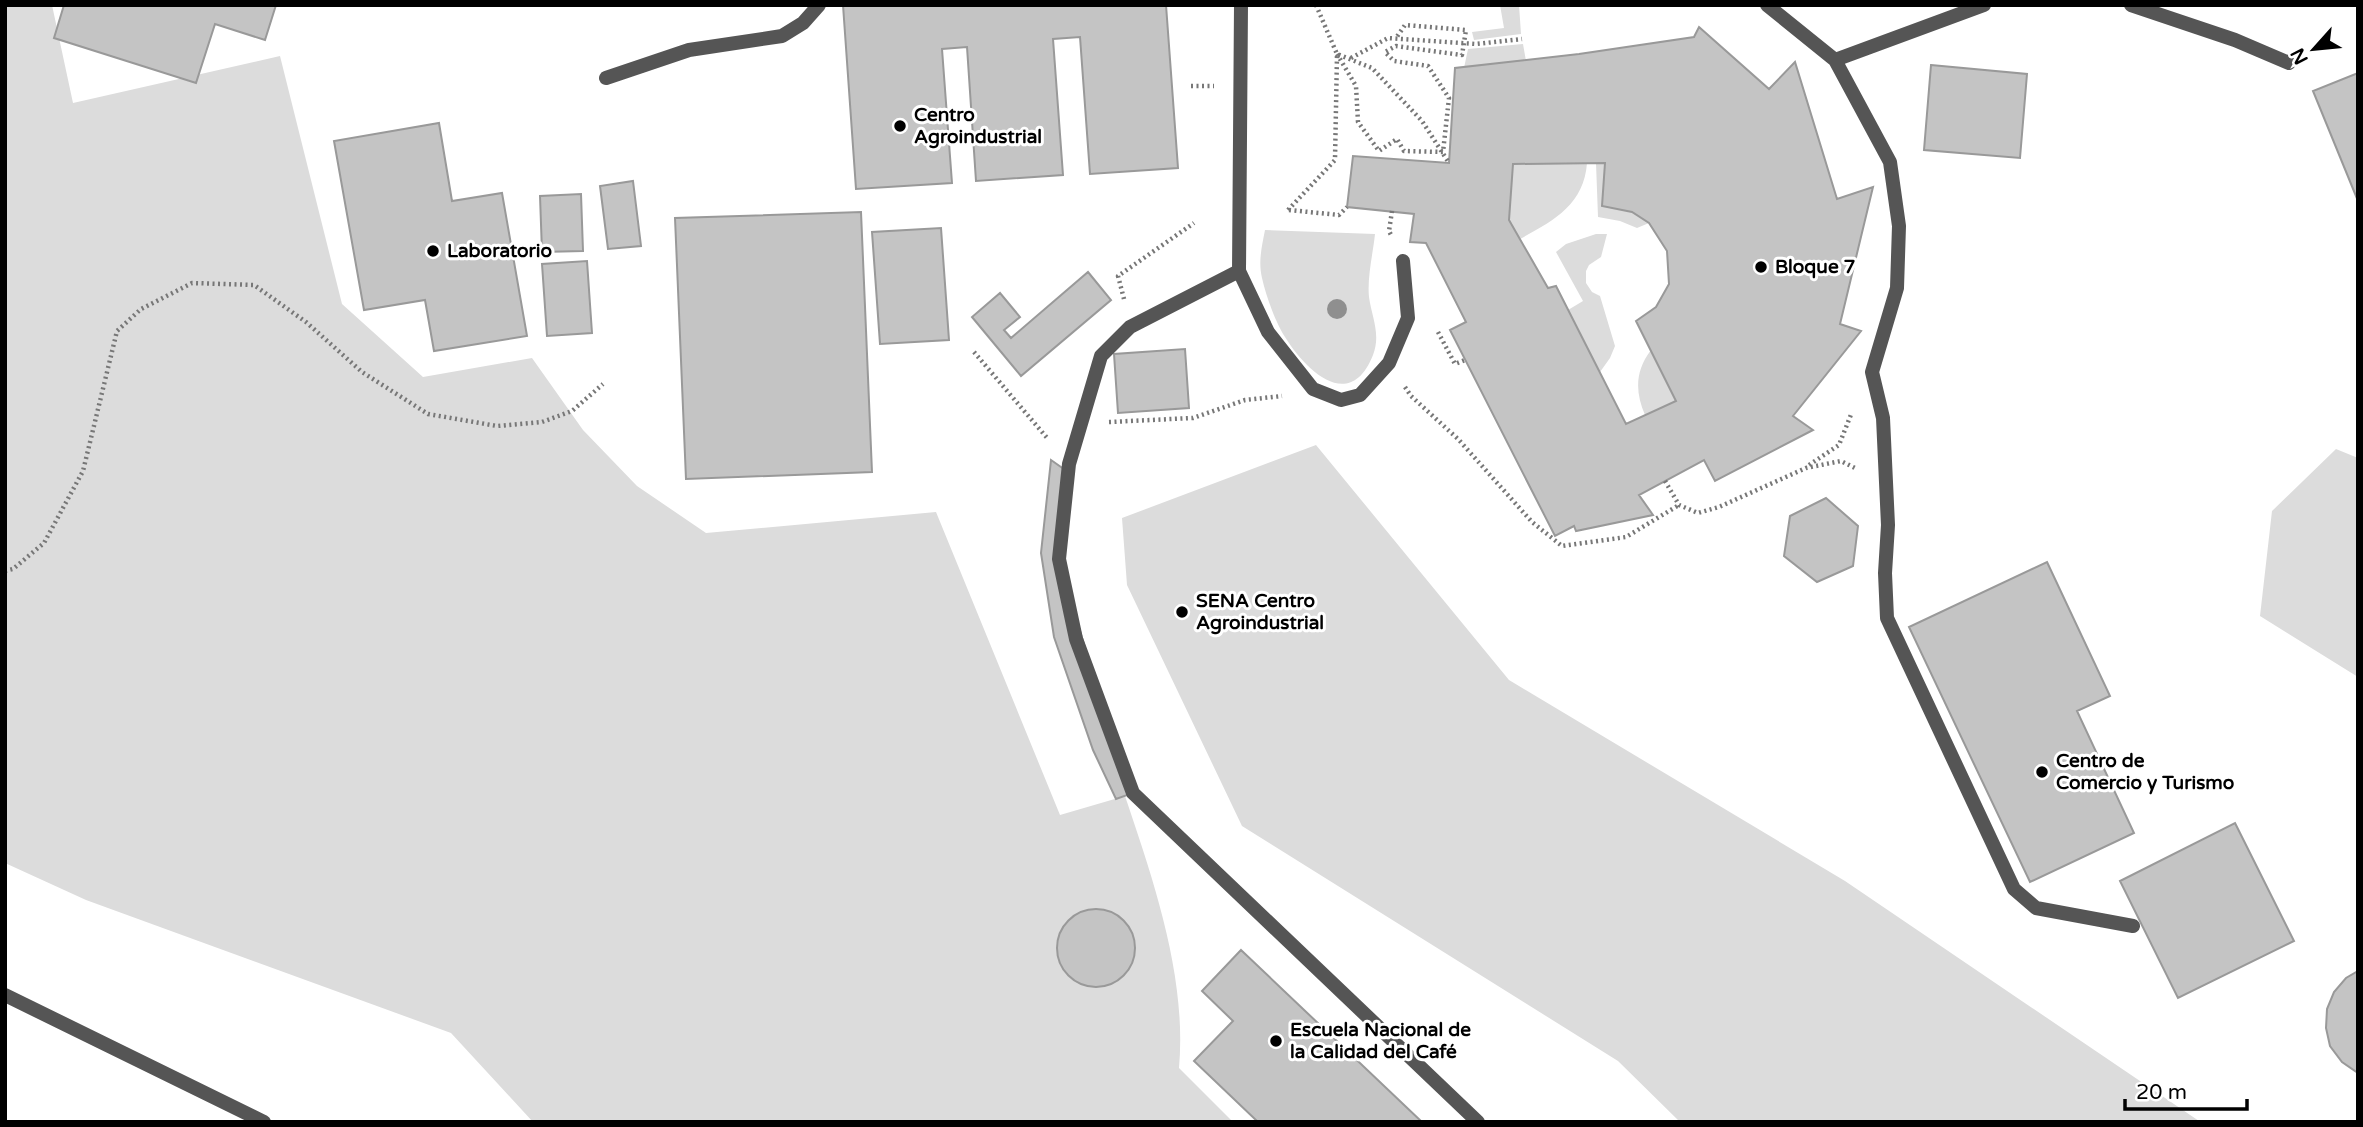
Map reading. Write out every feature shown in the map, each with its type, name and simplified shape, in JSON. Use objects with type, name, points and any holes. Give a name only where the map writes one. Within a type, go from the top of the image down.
[{"type":"street","points":[[606,78],[689,50],[782,36],[803,23],[819,5]]},
{"type":"street","points":[[1241,5],[1239,271],[1268,332],[1313,389],[1341,400],[1360,395],[1389,363],[1408,318],[1403,261]]},
{"type":"street","points":[[1767,5],[1835,60],[1890,162],[1899,226],[1897,288],[1871,372],[1883,418],[1888,525],[1885,573],[1887,618],[2014,889],[2036,908],[2133,926]]},
{"type":"street","points":[[1835,60],[1984,5]]},
{"type":"street","points":[[2131,5],[2235,40],[2289,63]]},
{"type":"street","points":[[1239,271],[1130,327],[1101,356],[1069,464],[1059,559],[1076,639],[1133,793],[1478,1122]]},
{"type":"street","points":[[5,995],[264,1122]]},
{"type":"path","points":[[1316,5],[1337,54],[1356,86],[1358,122],[1379,151],[1397,139],[1404,151],[1443,152]]},
{"type":"path","points":[[1396,38],[1405,25],[1466,30],[1462,55],[1396,46],[1385,52],[1394,61],[1428,66],[1449,98],[1443,152]]},
{"type":"path","points":[[1350,59],[1388,38],[1475,44],[1522,38]]},
{"type":"path","points":[[1337,54],[1372,68],[1422,121],[1449,163]]},
{"type":"path","points":[[1337,54],[1335,160],[1288,210],[1339,215],[1347,207]]},
{"type":"path","points":[[1191,86],[1215,86],[1214,74]]},
{"type":"path","points":[[1118,276],[1194,223]]},
{"type":"path","points":[[5,571],[13,569],[44,543],[83,471],[117,331],[141,309],[192,284],[254,285],[306,322],[362,372],[428,414],[497,426],[542,422],[572,411],[603,384]]},
{"type":"path","points":[[1438,332],[1455,364],[1465,360]]},
{"type":"path","points":[[974,352],[1069,464]]},
{"type":"path","points":[[1389,363],[1411,396],[1458,439],[1532,522],[1562,546],[1626,537],[1679,505]]},
{"type":"path","points":[[1665,481],[1679,505],[1698,513],[1719,507],[1805,468],[1839,445],[1871,372]]},
{"type":"path","points":[[1080,424],[1193,418],[1245,401],[1313,389]]},
{"type":"path","points":[[1805,468],[1841,461],[1858,470]]},
{"type":"shaded area","points":[[5,5],[52,5],[73,103],[280,56],[342,304],[423,377],[532,358],[583,430],[637,486],[706,533],[936,512],[1060,815],[1125,796],[1157,896],[1173,965],[1178,999],[1179,1068],[1233,1122],[533,1122],[451,1033],[86,900],[5,863]]},
{"type":"shaded area","points":[[1500,5],[1519,5],[1521,34],[1474,40],[1472,32],[1504,28]]},
{"type":"shaded area","points":[[1523,44],[1526,61],[1464,68],[1468,49]]},
{"type":"shaded area","points":[[1587,163],[1585,178],[1573,201],[1555,218],[1520,239],[1509,220],[1513,164]]},
{"type":"shaded area","points":[[1596,163],[1605,163],[1602,206],[1632,212],[1649,223],[1637,228],[1620,221],[1598,217]]},
{"type":"shaded area","points":[[1265,230],[1375,234],[1369,274],[1369,297],[1376,333],[1375,347],[1363,372],[1352,381],[1341,384],[1316,373],[1294,350],[1281,331],[1268,300],[1261,272]]},
{"type":"shaded area","points":[[1596,234],[1607,234],[1601,257],[1589,265],[1586,271],[1586,283],[1592,292],[1600,296],[1615,346],[1600,372],[1568,310],[1583,301],[1556,252],[1566,244]]},
{"type":"shaded area","points":[[1651,350],[1676,401],[1645,415],[1639,398],[1638,382],[1642,366]]},
{"type":"shaded area","points":[[1316,445],[1509,680],[1845,881],[2199,1121],[2213,1122],[1680,1122],[1618,1061],[1242,826],[1127,585],[1122,518]]},
{"type":"shaded area","points":[[2336,449],[2358,458],[2358,677],[2260,616],[2272,511]]},
{"type":"building","points":[[64,5],[276,5],[265,40],[215,24],[196,83],[54,38]]},
{"type":"building","name":"Centro Agroindustrial","points":[[843,5],[1166,5],[1178,168],[1090,174],[1080,37],[1053,39],[1063,175],[976,181],[967,47],[942,49],[952,183],[856,189]]},
{"type":"building","name":"Bloque 7","points":[[1699,27],[1769,89],[1795,62],[1837,199],[1873,187],[1840,324],[1861,331],[1793,416],[1813,430],[1715,481],[1704,460],[1639,495],[1653,515],[1576,531],[1574,526],[1555,536],[1450,330],[1466,322],[1426,243],[1410,242],[1414,214],[1347,207],[1353,156],[1449,163],[1455,68],[1694,37]],"holes":[[[1605,163],[1602,206],[1632,212],[1649,223],[1667,251],[1669,284],[1656,307],[1636,321],[1676,401],[1626,424],[1556,286],[1548,288],[1509,220],[1513,164]]]},
{"type":"building","points":[[1931,65],[2027,74],[2020,158],[1924,150]]},
{"type":"building","points":[[2358,73],[2358,201],[2313,91]]},
{"type":"building","name":"Laboratorio","points":[[439,123],[452,201],[502,193],[527,336],[434,351],[425,300],[364,310],[334,141]]},
{"type":"building","points":[[633,181],[641,246],[608,249],[600,186]]},
{"type":"building","points":[[581,194],[583,251],[542,252],[540,196]]},
{"type":"building","points":[[861,212],[872,472],[686,479],[675,218]]},
{"type":"building","points":[[941,228],[949,340],[880,344],[872,232]]},
{"type":"building","points":[[587,261],[592,333],[547,336],[542,264]]},
{"type":"building","points":[[1088,272],[1111,300],[1021,376],[972,317],[1000,293],[1020,317],[1004,330],[1011,338]]},
{"type":"building","points":[[1185,349],[1189,408],[1118,413],[1114,354]]},
{"type":"building","points":[[1051,460],[1068,472],[1059,559],[1114,747],[1133,793],[1116,799],[1093,750],[1054,637],[1041,553]]},
{"type":"building","points":[[1826,498],[1858,526],[1853,566],[1817,582],[1784,556],[1790,516]]},
{"type":"building","name":"Centro de Comercio y Turismo","points":[[2047,562],[2110,696],[2077,711],[2134,833],[2030,882],[1909,627]]},
{"type":"building","points":[[2235,823],[2294,941],[2178,998],[2120,881]]},
{"type":"building","points":[[1088,909],[1104,909],[1118,915],[1129,926],[1135,940],[1135,956],[1129,970],[1118,981],[1104,987],[1088,987],[1074,981],[1063,970],[1057,956],[1057,940],[1063,926],[1074,915]]},
{"type":"building","name":"Escuela Nacional de la Calidad del Café","points":[[1241,950],[1422,1122],[1258,1122],[1194,1061],[1233,1021],[1202,991]]},
{"type":"building","points":[[2358,971],[2358,1073],[2342,1062],[2330,1046],[2326,1028],[2327,1009],[2334,992],[2346,978]]},
{"type":"place","name":"Centro Agroindustrial","points":[[900,126]]},
{"type":"place","name":"Laboratorio","points":[[433,251]]},
{"type":"place","name":"Bloque 7","points":[[1761,267]]},
{"type":"place","name":"SENA Centro Agroindustrial","points":[[1182,612]]},
{"type":"place","name":"Centro de Comercio y Turismo","points":[[2042,772]]},
{"type":"place","name":"Escuela Nacional de la Calidad del Café","points":[[1276,1041]]}]
